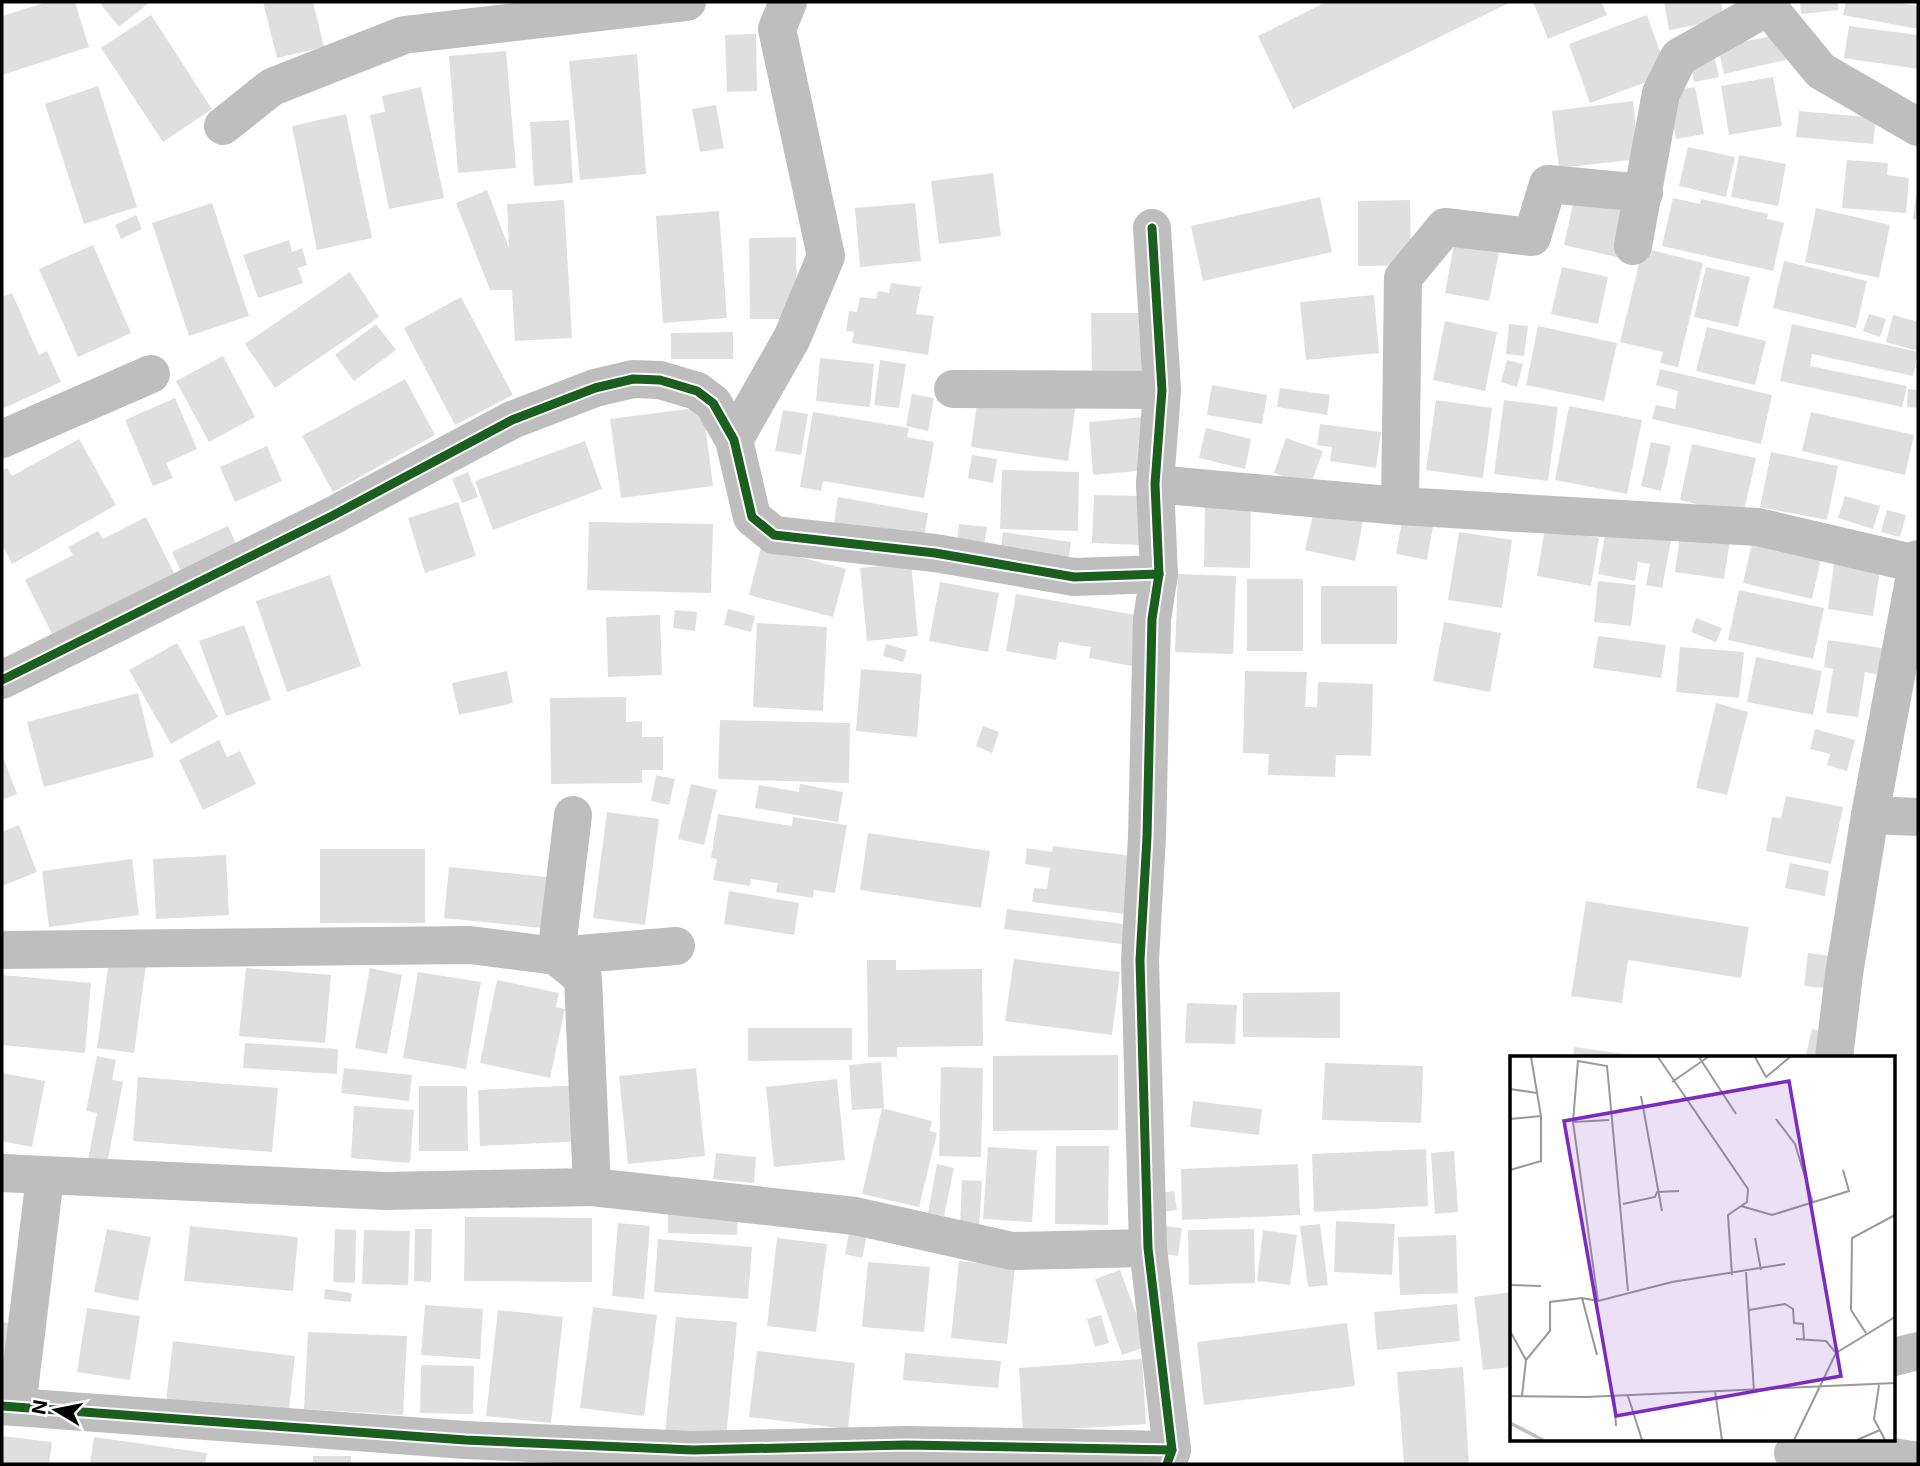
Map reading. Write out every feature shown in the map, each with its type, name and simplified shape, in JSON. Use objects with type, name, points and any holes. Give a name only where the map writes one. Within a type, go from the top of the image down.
[{"type":"street","points":[[223,126],[272,87],[404,35],[687,2]]},
{"type":"street","points":[[734,440],[792,338],[826,256],[777,29],[788,2]]},
{"type":"street","points":[[1633,246],[1661,93],[1679,57],[1765,5],[1821,71],[1918,127]]},
{"type":"street","points":[[1400,506],[1403,278],[1445,227],[1532,237],[1548,184],[1644,193]]},
{"type":"street","points":[[45,1177],[9,1407],[465,1440],[693,1450],[906,1445],[1170,1457],[1148,1248],[1140,960],[1147,837],[1152,619],[1159,574],[1156,484],[1161,390],[1152,228]]},
{"type":"street","points":[[2,439],[151,374]]},
{"type":"street","points":[[2,680],[296,534],[512,420],[595,388],[633,379],[660,380],[697,391],[713,403],[734,440],[752,517],[774,535],[935,553],[1074,577],[1159,574]]},
{"type":"street","points":[[953,389],[1161,390]]},
{"type":"street","points":[[1156,484],[1400,506],[1758,527],[1917,564]]},
{"type":"street","points":[[1834,1056],[1844,974],[1870,815],[1918,559]]},
{"type":"street","points":[[556,956],[573,815]]},
{"type":"street","points":[[1870,815],[1918,817]]},
{"type":"street","points":[[2,950],[470,945],[556,956],[676,946]]},
{"type":"street","points":[[556,956],[583,978],[592,1187]]},
{"type":"street","points":[[2,1173],[385,1191],[592,1187],[855,1216],[1012,1251],[1148,1248]]},
{"type":"street","points":[[1896,1356],[1918,1351]]},
{"type":"street","points":[[1793,1452],[1874,1454],[1918,1461]]},
{"type":"building","points":[[47,2],[75,2],[89,47],[2,75],[2,16]]},
{"type":"building","points":[[99,2],[150,2],[119,27]]},
{"type":"building","points":[[263,2],[313,2],[324,47],[277,58]]},
{"type":"building","points":[[1326,2],[1511,2],[1293,109],[1258,36]]},
{"type":"building","points":[[1533,2],[1601,2],[1607,15],[1548,39]]},
{"type":"building","points":[[1664,2],[1721,2],[1724,20],[1669,30]]},
{"type":"building","points":[[1800,2],[1838,2],[1838,10],[1801,14]]},
{"type":"building","points":[[1846,2],[1894,2],[1918,6],[1918,29],[1843,15]]},
{"type":"building","points":[[151,15],[212,109],[163,142],[101,48]]},
{"type":"building","points":[[1647,15],[1668,74],[1590,103],[1569,44]]},
{"type":"building","points":[[1849,26],[1918,35],[1918,69],[1844,58]]},
{"type":"building","points":[[756,34],[757,91],[727,92],[725,35]]},
{"type":"building","points":[[1781,34],[1786,60],[1724,74],[1718,47]]},
{"type":"building","points":[[506,51],[516,168],[458,173],[449,56]]},
{"type":"building","points":[[637,54],[646,174],[580,180],[569,61]]},
{"type":"building","points":[[1714,54],[1719,77],[1694,82],[1690,59]]},
{"type":"building","points":[[1773,77],[1782,126],[1729,135],[1721,86]]},
{"type":"building","points":[[98,86],[137,207],[84,224],[45,104]]},
{"type":"building","points":[[421,87],[444,198],[389,209],[370,115],[385,112],[382,96]]},
{"type":"building","points":[[1695,87],[1704,134],[1676,139],[1667,92]]},
{"type":"building","points":[[1633,101],[1639,159],[1559,168],[1552,111]]},
{"type":"building","points":[[716,105],[724,148],[700,152],[692,109]]},
{"type":"building","points":[[1799,111],[1876,118],[1873,144],[1796,137]]},
{"type":"building","points":[[346,114],[372,238],[317,250],[292,126]]},
{"type":"building","points":[[569,120],[573,183],[534,186],[530,122]]},
{"type":"building","points":[[1688,147],[1735,157],[1726,197],[1679,186]]},
{"type":"building","points":[[1739,155],[1786,164],[1778,206],[1731,197]]},
{"type":"building","points":[[1847,160],[1888,163],[1887,175],[1909,178],[1906,213],[1842,208]]},
{"type":"building","points":[[993,173],[1001,236],[939,244],[931,181]]},
{"type":"building","points":[[487,190],[509,248],[507,204],[564,200],[572,338],[515,341],[512,290],[490,290],[456,203]]},
{"type":"building","points":[[1576,190],[1633,204],[1621,258],[1564,245]]},
{"type":"building","points":[[1916,195],[1918,196],[1918,220],[1913,219]]},
{"type":"building","points":[[1320,197],[1332,252],[1203,281],[1191,226]]},
{"type":"building","points":[[1673,198],[1700,204],[1701,199],[1768,214],[1767,219],[1784,223],[1773,271],[1662,246]]},
{"type":"building","points":[[1410,200],[1411,265],[1358,266],[1358,201]]},
{"type":"building","points":[[212,203],[249,316],[189,336],[152,223]]},
{"type":"building","points":[[915,203],[921,261],[860,267],[855,208]]},
{"type":"building","points":[[1816,208],[1890,225],[1879,278],[1805,262]]},
{"type":"building","points":[[719,211],[727,318],[663,323],[656,216]]},
{"type":"building","points":[[136,215],[142,229],[121,239],[115,225]]},
{"type":"building","points":[[1456,234],[1501,243],[1489,301],[1445,293]]},
{"type":"building","points":[[796,237],[797,319],[750,319],[749,238]]},
{"type":"building","points":[[289,240],[292,252],[302,248],[307,265],[298,268],[303,283],[258,298],[243,255]]},
{"type":"building","points":[[93,245],[131,333],[78,357],[39,269]]},
{"type":"building","points":[[1643,248],[1703,263],[1678,367],[1660,363],[1663,352],[1620,342]]},
{"type":"building","points":[[1784,261],[1867,281],[1856,328],[1773,308]]},
{"type":"building","points":[[1562,267],[1608,277],[1598,324],[1551,314]]},
{"type":"building","points":[[1706,267],[1750,277],[1738,327],[1694,317]]},
{"type":"building","points":[[350,272],[379,317],[275,388],[245,344]]},
{"type":"building","points":[[891,283],[921,287],[916,314],[934,316],[928,355],[852,343],[854,332],[846,331],[849,311],[857,312],[860,297],[876,299],[878,291],[889,293]]},
{"type":"building","points":[[12,293],[39,355],[47,351],[61,382],[2,409],[2,297]]},
{"type":"building","points":[[1374,295],[1379,353],[1306,360],[1300,302]]},
{"type":"building","points":[[461,297],[513,395],[455,425],[404,328]]},
{"type":"building","points":[[1091,313],[1145,313],[1145,377],[1092,377]]},
{"type":"building","points":[[1869,314],[1886,319],[1880,337],[1863,331]]},
{"type":"building","points":[[1893,315],[1918,322],[1918,351],[1886,342]]},
{"type":"building","points":[[1445,321],[1497,332],[1485,391],[1433,380]]},
{"type":"building","points":[[376,324],[396,350],[354,381],[335,355]]},
{"type":"building","points":[[1509,324],[1528,326],[1524,356],[1506,354]]},
{"type":"building","points":[[1792,324],[1918,352],[1913,376],[1812,354],[1810,366],[1907,386],[1902,407],[1780,381]]},
{"type":"building","points":[[1538,326],[1617,343],[1604,401],[1526,385]]},
{"type":"building","points":[[1707,327],[1766,341],[1755,385],[1696,371]]},
{"type":"building","points":[[733,332],[733,359],[671,359],[671,333]]},
{"type":"building","points":[[223,356],[255,417],[209,442],[176,381]]},
{"type":"building","points":[[820,358],[874,364],[870,407],[816,401]]},
{"type":"building","points":[[880,360],[906,364],[899,408],[874,405]]},
{"type":"building","points":[[1507,360],[1523,364],[1517,387],[1501,382]]},
{"type":"building","points":[[1660,369],[1772,395],[1761,444],[1652,419],[1656,405],[1675,409],[1678,391],[1656,385]]},
{"type":"building","points":[[405,379],[435,435],[333,492],[302,436]]},
{"type":"building","points":[[1212,385],[1267,395],[1262,424],[1207,415]]},
{"type":"building","points":[[1280,388],[1330,395],[1327,415],[1277,407]]},
{"type":"building","points":[[979,389],[1076,403],[1068,461],[971,447]]},
{"type":"building","points":[[1908,389],[1918,390],[1918,408],[1907,407]]},
{"type":"building","points":[[912,394],[934,398],[928,431],[906,426]]},
{"type":"building","points":[[175,398],[197,449],[166,463],[173,478],[153,486],[125,420]]},
{"type":"building","points":[[1436,400],[1492,408],[1483,478],[1426,470]]},
{"type":"building","points":[[1504,400],[1558,407],[1548,481],[1494,474]]},
{"type":"building","points":[[1569,406],[1642,420],[1627,494],[1555,480]]},
{"type":"building","points":[[703,407],[713,486],[621,498],[610,419]]},
{"type":"building","points":[[783,410],[808,414],[801,455],[775,451]]},
{"type":"building","points":[[813,412],[909,428],[907,437],[934,442],[924,498],[823,481],[821,491],[800,487]]},
{"type":"building","points":[[1811,412],[1914,435],[1905,475],[1802,451]]},
{"type":"building","points":[[1144,417],[1149,470],[1093,475],[1089,422]]},
{"type":"building","points":[[1320,424],[1381,432],[1376,468],[1330,461],[1332,447],[1317,445]]},
{"type":"building","points":[[1206,428],[1251,439],[1245,469],[1199,458]]},
{"type":"building","points":[[1286,438],[1323,451],[1310,486],[1274,473]]},
{"type":"building","points":[[79,439],[116,505],[12,564],[2,544],[2,471],[7,468],[12,476]]},
{"type":"building","points":[[585,441],[602,489],[493,530],[475,481]]},
{"type":"building","points":[[1651,442],[1671,446],[1661,491],[1641,486]]},
{"type":"building","points":[[1692,444],[1756,458],[1743,515],[1680,500]]},
{"type":"building","points":[[267,446],[282,481],[235,502],[220,467]]},
{"type":"building","points":[[1771,452],[1838,466],[1827,520],[1760,507]]},
{"type":"building","points":[[972,455],[997,459],[993,483],[968,478]]},
{"type":"building","points":[[1002,470],[1079,472],[1078,531],[1000,529]]},
{"type":"building","points":[[468,472],[478,497],[462,503],[452,479]]},
{"type":"building","points":[[1094,495],[1142,496],[1141,545],[1092,543]]},
{"type":"building","points":[[1845,496],[1880,506],[1873,529],[1838,518]]},
{"type":"building","points":[[838,497],[928,513],[924,539],[834,523]]},
{"type":"building","points":[[1316,501],[1365,511],[1355,561],[1305,550]]},
{"type":"building","points":[[458,502],[476,556],[425,573],[408,518]]},
{"type":"building","points":[[1205,502],[1251,503],[1250,568],[1204,567]]},
{"type":"building","points":[[1887,510],[1906,515],[1900,537],[1881,532]]},
{"type":"building","points":[[146,517],[175,575],[54,638],[25,580],[73,555],[68,547],[98,531],[103,539]]},
{"type":"building","points":[[1402,521],[1433,527],[1427,560],[1396,554]]},
{"type":"building","points":[[589,522],[713,524],[711,593],[587,590]]},
{"type":"building","points":[[959,524],[987,527],[984,547],[957,544]]},
{"type":"building","points":[[1607,524],[1672,536],[1662,588],[1646,585],[1650,564],[1638,562],[1635,581],[1598,574]]},
{"type":"building","points":[[228,526],[239,550],[183,576],[172,552]]},
{"type":"building","points":[[1545,528],[1599,538],[1591,586],[1537,576]]},
{"type":"building","points":[[1681,528],[1731,534],[1724,579],[1675,572]]},
{"type":"building","points":[[1003,532],[1071,542],[1068,563],[1000,554]]},
{"type":"building","points":[[1459,532],[1512,540],[1502,608],[1448,600]]},
{"type":"building","points":[[1754,535],[1823,550],[1812,599],[1743,583]]},
{"type":"building","points":[[761,547],[846,569],[833,617],[749,595]]},
{"type":"building","points":[[1835,556],[1881,563],[1873,616],[1828,609]]},
{"type":"building","points":[[911,563],[918,636],[867,641],[860,568]]},
{"type":"building","points":[[1178,574],[1236,576],[1233,654],[1175,652]]},
{"type":"building","points":[[330,575],[361,666],[287,692],[256,601]]},
{"type":"building","points":[[1247,579],[1303,579],[1303,651],[1247,651]]},
{"type":"building","points":[[1598,581],[1636,585],[1631,626],[1594,622]]},
{"type":"building","points":[[940,582],[999,593],[988,652],[929,641]]},
{"type":"building","points":[[1321,586],[1397,586],[1397,644],[1321,644]]},
{"type":"building","points":[[1739,590],[1824,608],[1813,659],[1728,640]]},
{"type":"building","points":[[1016,594],[1141,616],[1132,666],[1089,658],[1091,647],[1059,642],[1056,660],[1006,651]]},
{"type":"building","points":[[728,609],[755,616],[751,632],[724,625]]},
{"type":"building","points":[[675,610],[697,612],[695,631],[673,628]]},
{"type":"building","points":[[660,615],[662,675],[608,677],[606,617]]},
{"type":"building","points":[[1696,618],[1722,628],[1716,642],[1691,632]]},
{"type":"building","points":[[1444,622],[1501,633],[1490,692],[1433,681]]},
{"type":"building","points":[[757,623],[827,627],[823,711],[753,707]]},
{"type":"building","points":[[244,625],[271,700],[226,716],[199,641]]},
{"type":"building","points":[[1598,636],[1666,645],[1661,678],[1593,668]]},
{"type":"building","points":[[1828,640],[1883,648],[1879,675],[1865,672],[1858,717],[1826,713],[1833,669],[1824,667]]},
{"type":"building","points":[[177,643],[218,717],[171,744],[129,670]]},
{"type":"building","points":[[886,644],[907,650],[903,662],[883,656]]},
{"type":"building","points":[[1680,647],[1744,652],[1739,698],[1676,692]]},
{"type":"building","points":[[1756,657],[1822,671],[1813,715],[1747,702]]},
{"type":"building","points":[[861,669],[922,674],[917,737],[856,731]]},
{"type":"building","points":[[507,671],[513,703],[459,715],[452,683]]},
{"type":"building","points":[[1245,671],[1307,672],[1305,707],[1317,707],[1318,682],[1373,684],[1371,756],[1336,755],[1335,777],[1268,775],[1269,754],[1243,753]]},
{"type":"building","points":[[138,693],[154,757],[44,787],[27,722]]},
{"type":"building","points":[[626,697],[626,722],[642,721],[642,737],[663,737],[663,770],[642,770],[642,783],[551,784],[550,698]]},
{"type":"building","points":[[1716,703],[1748,712],[1727,795],[1696,788]]},
{"type":"building","points":[[720,720],[850,723],[849,783],[718,779]]},
{"type":"building","points":[[983,726],[999,732],[992,753],[976,746]]},
{"type":"building","points":[[1815,729],[1855,740],[1847,771],[1827,765],[1830,754],[1810,749]]},
{"type":"building","points":[[219,740],[227,757],[240,751],[256,784],[203,810],[179,760]]},
{"type":"building","points":[[2,754],[17,794],[2,800]]},
{"type":"building","points":[[656,775],[675,779],[669,805],[651,801]]},
{"type":"building","points":[[691,784],[717,790],[704,845],[678,839]]},
{"type":"building","points":[[800,784],[843,792],[838,822],[755,808],[759,785],[799,792]]},
{"type":"building","points":[[1786,796],[1843,807],[1831,864],[1766,851],[1772,817],[1781,818]]},
{"type":"building","points":[[607,812],[659,819],[645,925],[593,918]]},
{"type":"building","points":[[718,814],[792,826],[793,817],[847,825],[835,893],[814,890],[813,898],[776,892],[778,883],[751,879],[750,886],[713,880],[717,859],[711,858]]},
{"type":"building","points":[[19,825],[37,872],[2,886],[2,832]]},
{"type":"building","points":[[868,833],[990,851],[981,908],[860,890]]},
{"type":"building","points":[[1053,846],[1132,856],[1124,914],[1032,902],[1034,888],[1047,889],[1050,868],[1025,864],[1027,848],[1052,852]]},
{"type":"building","points":[[320,849],[425,849],[425,923],[320,923]]},
{"type":"building","points":[[226,855],[229,915],[156,919],[153,859]]},
{"type":"building","points":[[132,859],[139,915],[49,927],[42,871]]},
{"type":"building","points":[[1790,863],[1829,871],[1825,896],[1785,888]]},
{"type":"building","points":[[449,867],[556,878],[551,929],[444,918]]},
{"type":"building","points":[[729,891],[799,903],[794,935],[724,924]]},
{"type":"building","points":[[1586,901],[1749,927],[1741,978],[1628,960],[1622,1003],[1571,996]]},
{"type":"building","points":[[1007,909],[1132,925],[1129,945],[1004,929]]},
{"type":"building","points":[[1808,953],[1838,957],[1834,989],[1804,986]]},
{"type":"building","points":[[1014,959],[1120,972],[1112,1035],[1005,1021]]},
{"type":"building","points":[[109,960],[146,965],[134,1053],[97,1048]]},
{"type":"building","points":[[867,960],[896,960],[896,970],[982,969],[983,1046],[897,1047],[897,1057],[868,1057]]},
{"type":"building","points":[[246,968],[331,975],[325,1043],[239,1036]]},
{"type":"building","points":[[370,968],[402,975],[387,1054],[355,1048]]},
{"type":"building","points":[[418,972],[481,982],[466,1069],[403,1058]]},
{"type":"building","points":[[2,975],[91,983],[85,1053],[2,1045]]},
{"type":"building","points":[[497,980],[559,993],[556,1007],[565,1009],[550,1078],[480,1063]]},
{"type":"building","points":[[1340,992],[1340,1038],[1243,1037],[1243,993]]},
{"type":"building","points":[[1187,1003],[1237,1005],[1235,1044],[1185,1043]]},
{"type":"building","points":[[748,1028],[852,1028],[852,1060],[748,1061]]},
{"type":"building","points":[[1812,1029],[1834,1033],[1820,1056],[1806,1055]]},
{"type":"building","points":[[245,1043],[338,1049],[337,1074],[243,1068]]},
{"type":"building","points":[[1574,1047],[1639,1056],[1573,1056]]},
{"type":"building","points":[[1118,1055],[1118,1130],[993,1131],[993,1056]]},
{"type":"building","points":[[97,1056],[116,1060],[112,1080],[123,1082],[106,1169],[87,1165],[97,1113],[86,1111]]},
{"type":"building","points":[[881,1062],[884,1108],[852,1110],[849,1065]]},
{"type":"building","points":[[1325,1063],[1423,1066],[1421,1123],[1322,1120]]},
{"type":"building","points":[[941,1067],[983,1068],[981,1157],[939,1156]]},
{"type":"building","points":[[344,1068],[412,1075],[409,1101],[341,1093]]},
{"type":"building","points":[[696,1068],[705,1156],[628,1164],[619,1076]]},
{"type":"building","points":[[2,1073],[45,1081],[32,1147],[2,1141]]},
{"type":"building","points":[[138,1077],[278,1088],[272,1152],[133,1141]]},
{"type":"building","points":[[837,1079],[845,1160],[774,1167],[766,1087]]},
{"type":"building","points":[[582,1085],[584,1141],[480,1146],[478,1090]]},
{"type":"building","points":[[419,1086],[467,1086],[468,1151],[419,1151]]},
{"type":"building","points":[[1193,1101],[1262,1109],[1259,1135],[1190,1127]]},
{"type":"building","points":[[354,1106],[414,1110],[410,1163],[351,1158]]},
{"type":"building","points":[[882,1108],[932,1121],[930,1131],[937,1133],[919,1207],[862,1194]]},
{"type":"building","points":[[1056,1146],[1109,1146],[1108,1225],[1055,1224]]},
{"type":"building","points":[[988,1147],[1037,1150],[1032,1222],[983,1219]]},
{"type":"building","points":[[1426,1149],[1428,1206],[1314,1212],[1312,1154]]},
{"type":"building","points":[[1454,1151],[1458,1212],[1435,1214],[1431,1153]]},
{"type":"building","points":[[716,1153],[756,1157],[754,1183],[713,1179]]},
{"type":"building","points":[[937,1164],[954,1168],[944,1216],[928,1213]]},
{"type":"building","points":[[1298,1164],[1300,1215],[1182,1220],[1181,1169]]},
{"type":"building","points":[[962,1180],[982,1181],[979,1228],[960,1227]]},
{"type":"building","points":[[1174,1191],[1177,1210],[1147,1214],[1145,1195]]},
{"type":"building","points":[[668,1211],[738,1214],[737,1235],[668,1233]]},
{"type":"building","points":[[465,1217],[592,1218],[592,1282],[464,1281]]},
{"type":"building","points":[[1336,1221],[1395,1224],[1392,1275],[1334,1272]]},
{"type":"building","points":[[851,1222],[869,1226],[862,1258],[845,1254]]},
{"type":"building","points":[[618,1223],[650,1226],[644,1299],[612,1296]]},
{"type":"building","points":[[1320,1224],[1328,1285],[1308,1287],[1300,1226]]},
{"type":"building","points":[[1155,1225],[1182,1228],[1178,1256],[1152,1252]]},
{"type":"building","points":[[190,1226],[298,1237],[293,1291],[184,1281]]},
{"type":"building","points":[[107,1229],[151,1237],[138,1301],[94,1292]]},
{"type":"building","points":[[335,1229],[356,1230],[355,1283],[333,1282]]},
{"type":"building","points":[[415,1229],[432,1229],[431,1282],[414,1281]]},
{"type":"building","points":[[1254,1229],[1255,1283],[1189,1285],[1188,1230]]},
{"type":"building","points":[[364,1230],[410,1231],[408,1285],[362,1284]]},
{"type":"building","points":[[1263,1230],[1297,1235],[1290,1285],[1257,1281]]},
{"type":"building","points":[[1456,1235],[1458,1293],[1400,1295],[1398,1237]]},
{"type":"building","points":[[777,1238],[827,1244],[816,1332],[767,1326]]},
{"type":"building","points":[[658,1239],[752,1247],[748,1299],[654,1292]]},
{"type":"building","points":[[959,1261],[1015,1267],[1007,1344],[951,1338]]},
{"type":"building","points":[[868,1262],[930,1267],[924,1332],[862,1327]]},
{"type":"building","points":[[1120,1270],[1148,1346],[1122,1355],[1095,1279]]},
{"type":"building","points":[[325,1289],[352,1293],[351,1302],[324,1299]]},
{"type":"building","points":[[1510,1292],[1510,1367],[1483,1370],[1474,1297]]},
{"type":"building","points":[[1457,1304],[1460,1341],[1377,1350],[1374,1312]]},
{"type":"building","points":[[425,1305],[483,1309],[480,1359],[421,1355]]},
{"type":"building","points":[[593,1307],[657,1315],[644,1416],[580,1408]]},
{"type":"building","points":[[87,1308],[140,1316],[130,1380],[77,1372]]},
{"type":"building","points":[[498,1310],[563,1317],[551,1423],[486,1416]]},
{"type":"building","points":[[1101,1315],[1109,1343],[1095,1347],[1087,1319]]},
{"type":"building","points":[[676,1317],[737,1322],[726,1440],[665,1434]]},
{"type":"building","points":[[2,1322],[21,1324],[2,1373]]},
{"type":"building","points":[[1347,1323],[1355,1386],[1204,1405],[1197,1342]]},
{"type":"building","points":[[308,1332],[407,1336],[403,1415],[304,1409]]},
{"type":"building","points":[[173,1341],[295,1356],[288,1418],[166,1402]]},
{"type":"building","points":[[757,1351],[855,1363],[848,1429],[749,1417]]},
{"type":"building","points":[[905,1353],[1001,1361],[998,1388],[903,1380]]},
{"type":"building","points":[[1142,1359],[1146,1424],[1023,1432],[1019,1368]]},
{"type":"building","points":[[421,1365],[474,1366],[473,1414],[420,1413]]},
{"type":"building","points":[[1463,1367],[1469,1464],[1404,1464],[1397,1372]]},
{"type":"building","points":[[2,1436],[52,1442],[49,1464],[2,1464]]},
{"type":"building","points":[[94,1437],[207,1453],[205,1464],[90,1464]]},
{"type":"building","points":[[313,1456],[351,1456],[351,1464],[313,1464]]},
{"type":"cycle path","points":[[1152,228],[1162,390],[1155,484],[1159,574],[1152,619],[1147,837],[1140,960],[1148,1248],[1172,1450],[1167,1464]]},
{"type":"cycle path","points":[[2,680],[332,516],[512,420],[595,388],[633,379],[660,380],[697,391],[713,403],[734,440],[752,517],[774,535],[935,553],[1074,577],[1159,574]]},
{"type":"cycle path","points":[[2,1406],[465,1440],[693,1450],[906,1445],[1172,1450]]}]
